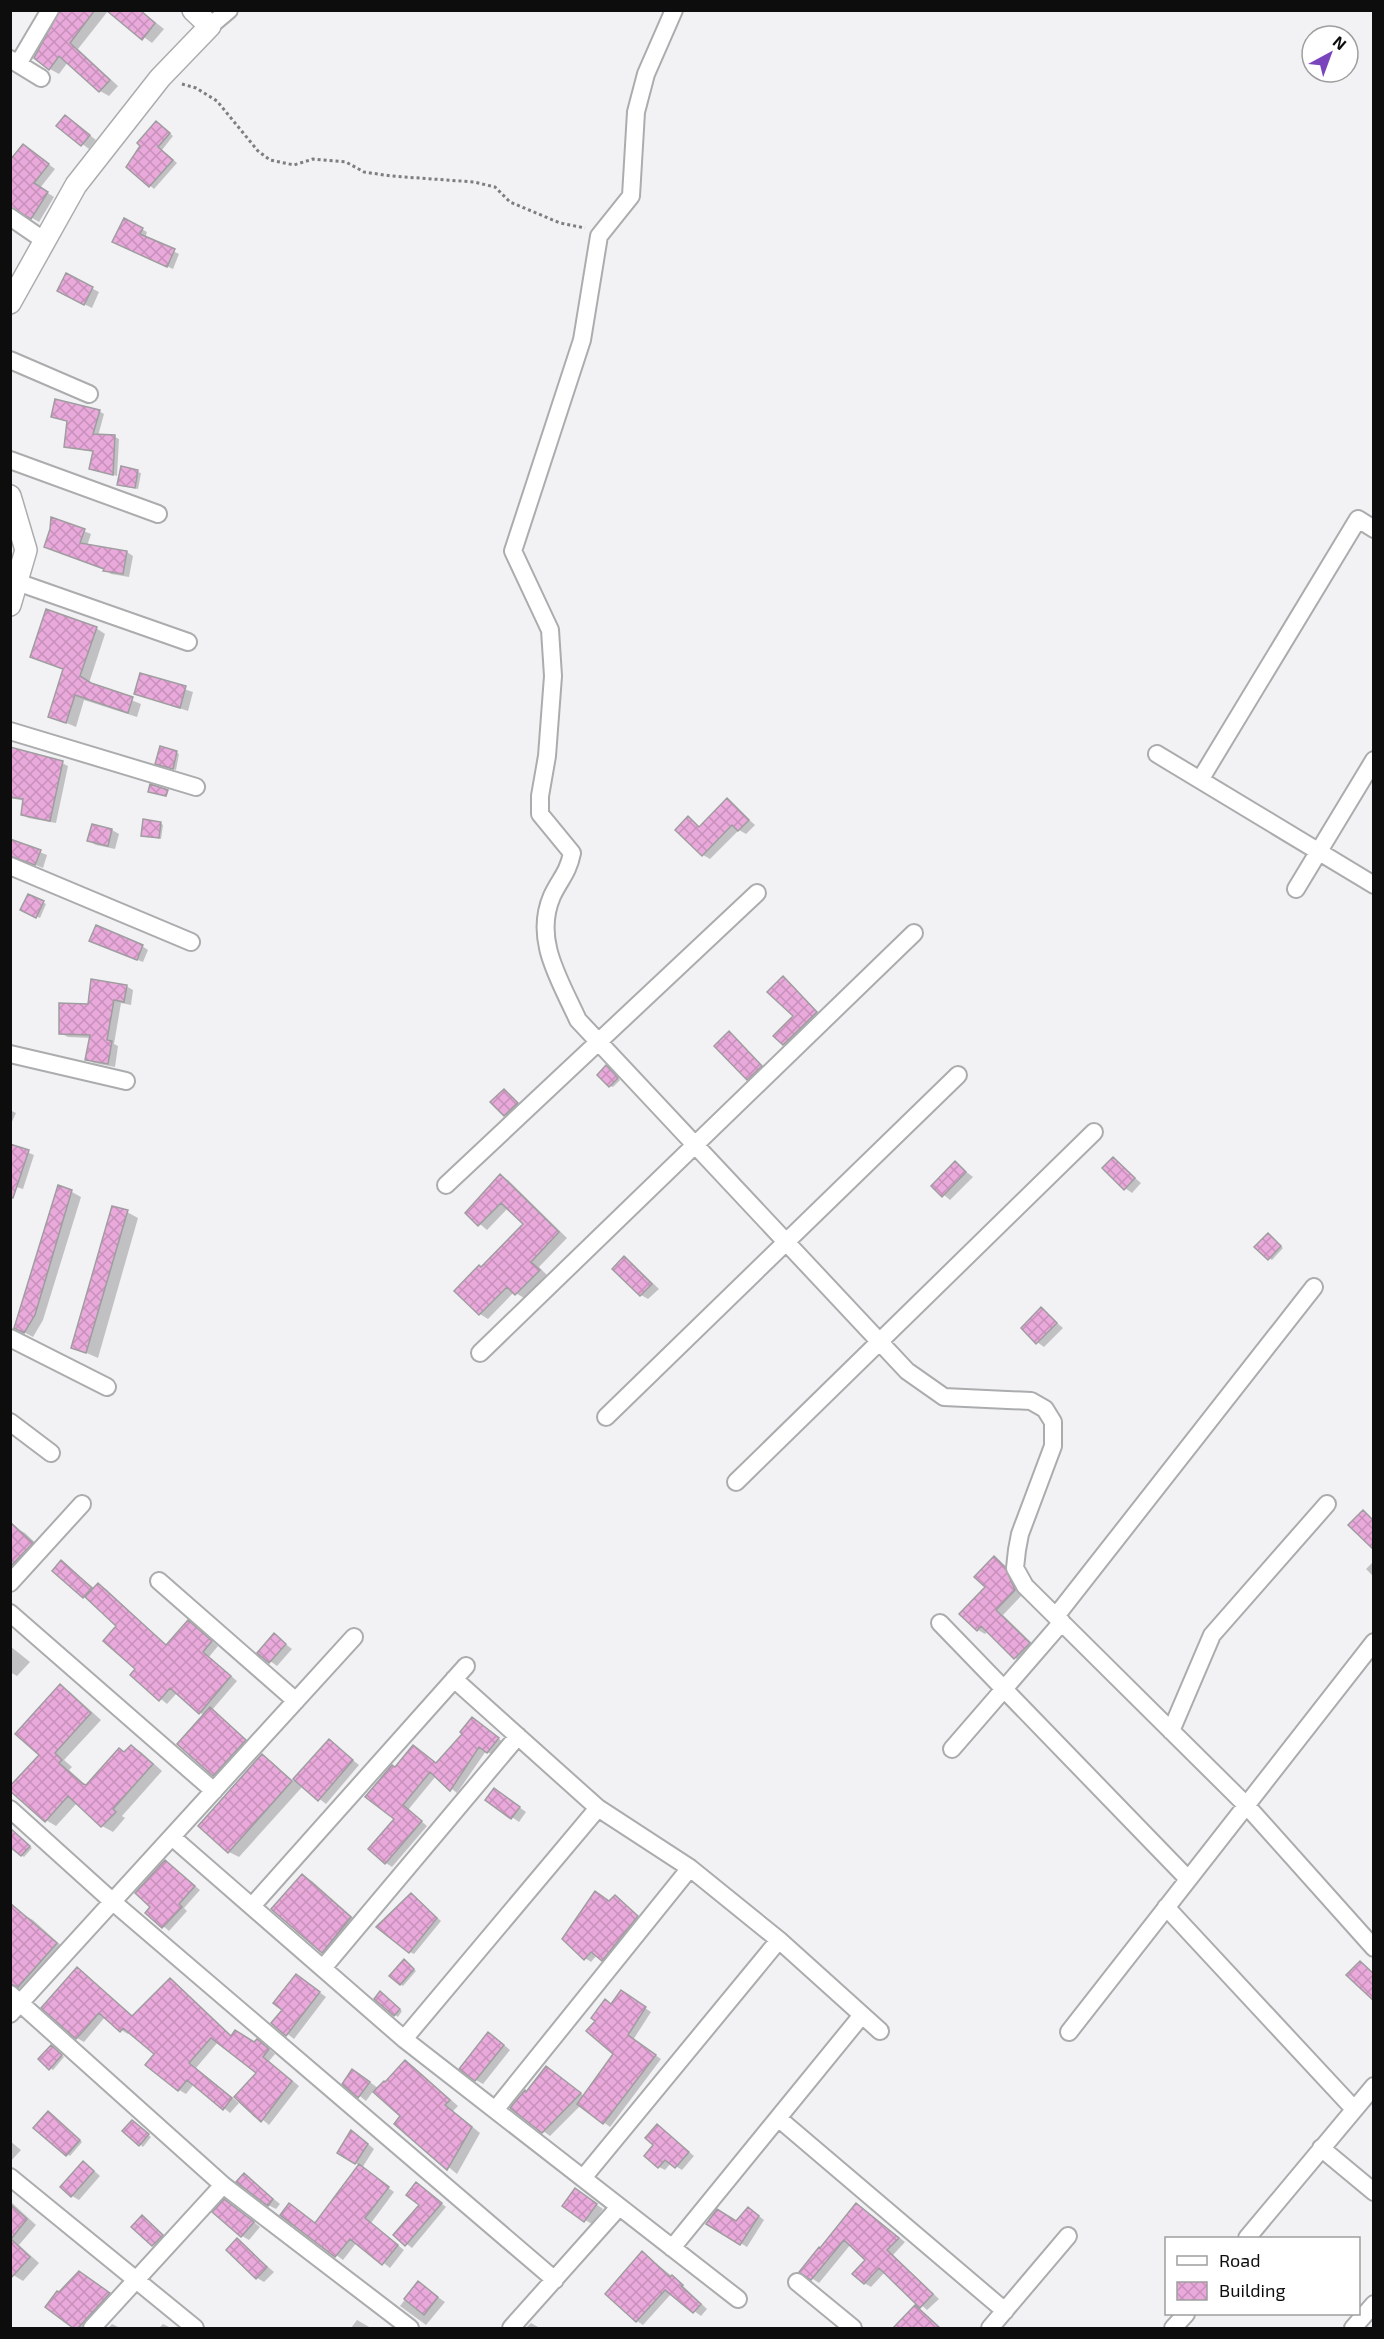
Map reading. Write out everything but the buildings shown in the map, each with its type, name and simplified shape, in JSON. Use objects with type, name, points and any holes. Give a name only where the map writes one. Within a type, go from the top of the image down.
[{"type":"street","points":[[41,78],[14,62],[50,10]]},
{"type":"street","points":[[193,10],[210,26]]},
{"type":"street","points":[[10,303],[76,185],[160,78],[228,10]]},
{"type":"street","points":[[674,10],[646,74],[636,112],[631,196],[599,236],[582,340],[513,551],[550,630],[553,676],[540,814],[573,853],[569,870],[553,895],[544,921],[548,952],[578,1020],[907,1371],[944,1397],[1031,1401],[1045,1409],[1053,1422],[1053,1446],[1020,1534],[1015,1568],[1025,1586],[1246,1805],[1374,1948]]},
{"type":"street","points":[[10,217],[45,241]]},
{"type":"street","points":[[10,360],[89,394]]},
{"type":"street","points":[[10,460],[158,514]]},
{"type":"street","points":[[10,496],[26,550],[10,605]]},
{"type":"street","points":[[1200,780],[1358,519],[1374,529]]},
{"type":"street","points":[[16,582],[188,642]]},
{"type":"street","points":[[10,731],[196,787]]},
{"type":"street","points":[[1156,754],[1374,885]]},
{"type":"street","points":[[1296,889],[1374,760]]},
{"type":"street","points":[[10,866],[191,942]]},
{"type":"street","points":[[446,1185],[757,893]]},
{"type":"street","points":[[480,1353],[914,933]]},
{"type":"street","points":[[10,1054],[126,1081]]},
{"type":"street","points":[[606,1417],[958,1075]]},
{"type":"street","points":[[736,1482],[1094,1132]]},
{"type":"street","points":[[952,1749],[1004,1689],[1059,1619],[1314,1287]]},
{"type":"street","points":[[10,1338],[107,1387]]},
{"type":"street","points":[[10,1422],[51,1453]]},
{"type":"street","points":[[10,1583],[82,1504]]},
{"type":"street","points":[[1171,1731],[1212,1635],[1327,1504]]},
{"type":"street","points":[[159,1581],[296,1701]]},
{"type":"street","points":[[10,1613],[214,1791]]},
{"type":"street","points":[[940,1623],[1188,1879]]},
{"type":"street","points":[[354,1637],[113,1902],[14,2003],[223,2185],[410,2328]]},
{"type":"street","points":[[1069,2032],[1374,1642]]},
{"type":"street","points":[[252,1906],[466,1666]]},
{"type":"street","points":[[454,1679],[598,1808],[690,1868],[779,1940],[879,2031]]},
{"type":"street","points":[[323,1968],[518,1736]]},
{"type":"street","points":[[404,2039],[598,1808]]},
{"type":"street","points":[[10,1809],[113,1902],[555,2280]]},
{"type":"street","points":[[172,1837],[404,2039],[738,2299]]},
{"type":"street","points":[[495,2110],[690,1868]]},
{"type":"street","points":[[1166,1907],[1354,2109]]},
{"type":"street","points":[[583,2178],[779,1940]]},
{"type":"street","points":[[672,2248],[862,2015]]},
{"type":"street","points":[[1248,2237],[1374,2086]]},
{"type":"street","points":[[778,2118],[1005,2311]]},
{"type":"street","points":[[1321,2148],[1374,2193]]},
{"type":"street","points":[[10,2177],[195,2328]]},
{"type":"street","points":[[92,2328],[223,2185]]},
{"type":"street","points":[[512,2328],[619,2207]]},
{"type":"street","points":[[990,2328],[1068,2236]]},
{"type":"street","points":[[797,2282],[853,2328]]},
{"type":"street","points":[[1353,2328],[1374,2304]]},
{"type":"street","points":[[1173,2328],[1184,2315]]},
{"type":"path","points":[[160,78],[195,88],[217,101],[258,151],[270,160],[294,165],[313,159],[346,162],[364,172],[474,182],[495,187],[510,202],[560,223],[586,228],[599,236]]}]
